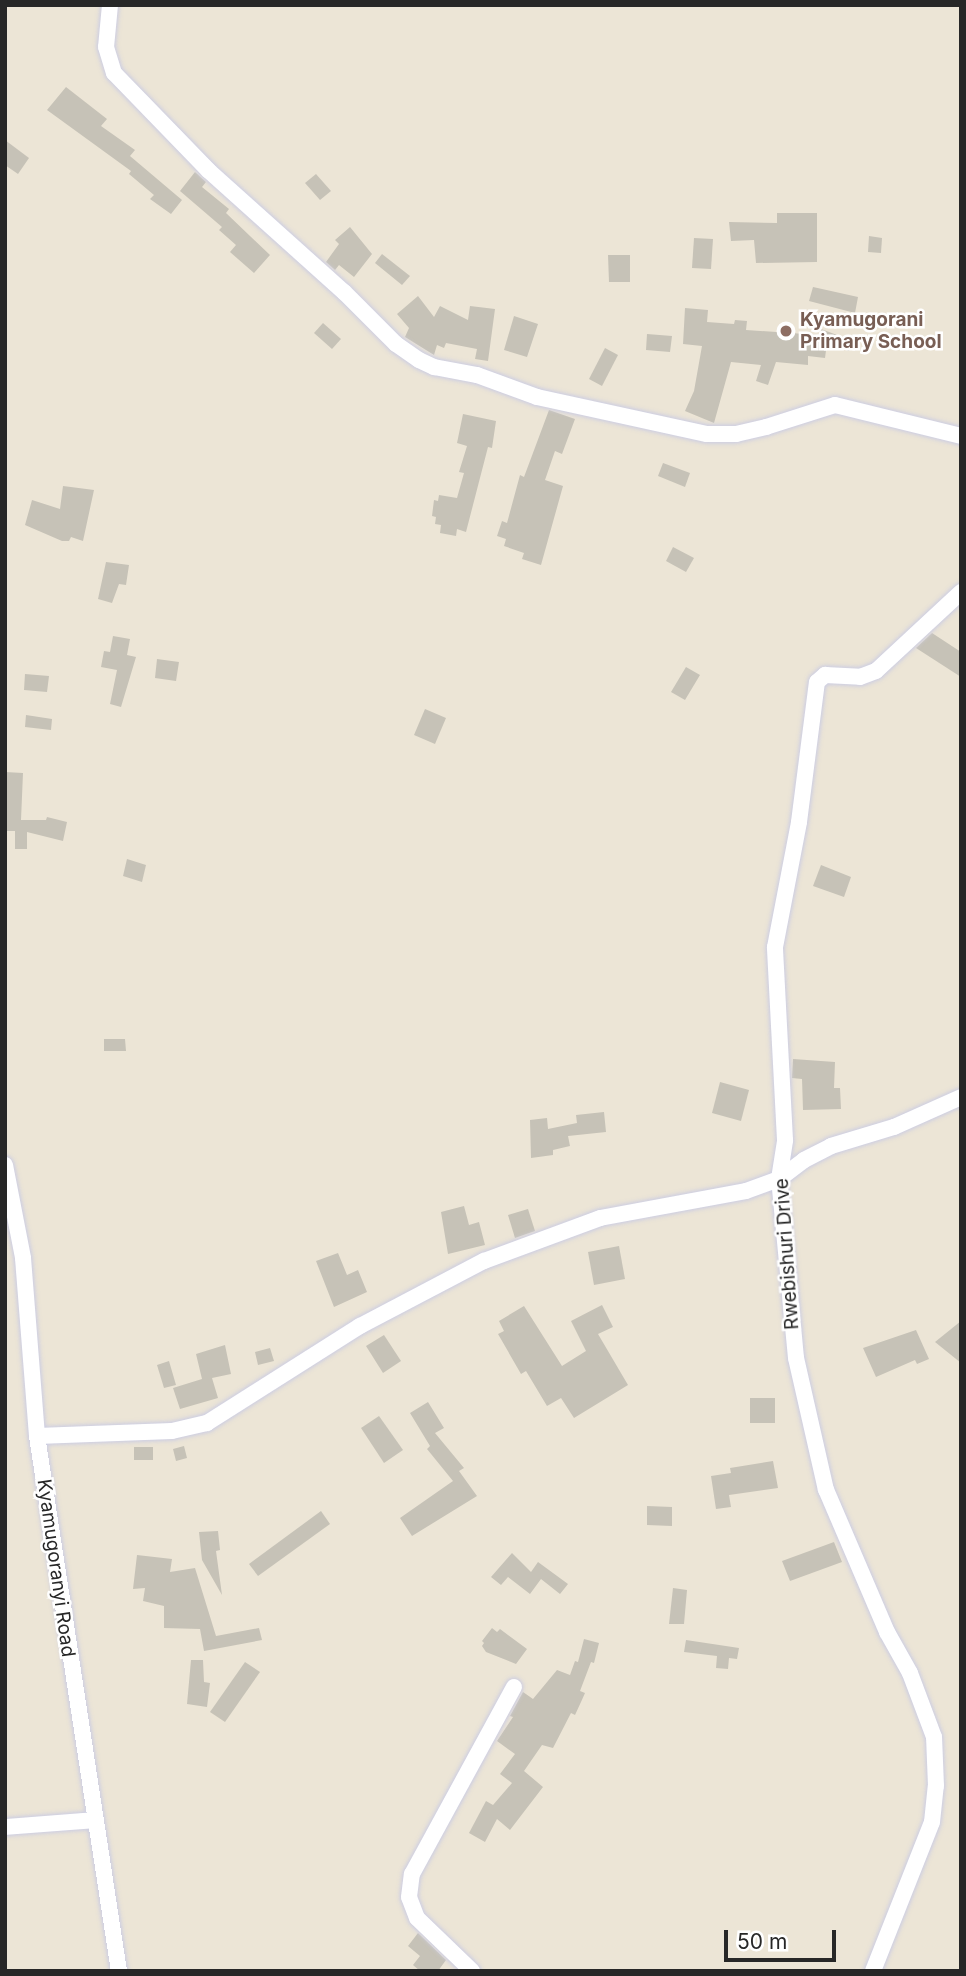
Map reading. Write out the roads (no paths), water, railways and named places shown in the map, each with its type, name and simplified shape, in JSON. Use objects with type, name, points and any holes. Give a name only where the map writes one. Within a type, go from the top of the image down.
[{"type":"street","points":[[110,5],[106,47],[114,73],[209,172],[344,292],[396,344],[419,360],[434,367],[477,374],[537,397],[708,434],[736,433],[766,427],[835,405],[961,436]]},
{"type":"street","name":"Rwebishuri Drive","points":[[873,1971],[932,1822],[936,1786],[934,1737],[911,1673],[862,1577],[826,1490],[796,1358],[779,1179],[785,1140],[775,947],[799,822],[817,682],[825,675],[853,678],[876,671],[961,592]]},
{"type":"street","points":[[37,1436],[172,1431],[207,1423],[360,1326],[484,1261],[600,1219],[746,1191],[779,1179],[804,1160],[831,1146],[894,1127],[961,1097]]},
{"type":"street","name":"Kyamugoranyi Road","points":[[5,1165],[23,1258],[37,1436],[119,1971]]},
{"type":"street","points":[[472,1971],[417,1918],[409,1897],[412,1874],[514,1687]]},
{"type":"street","points":[[5,1828],[95,1820]]},
{"type":"place","name":"Kyamugorani Primary School","points":[[786,331]]}]
